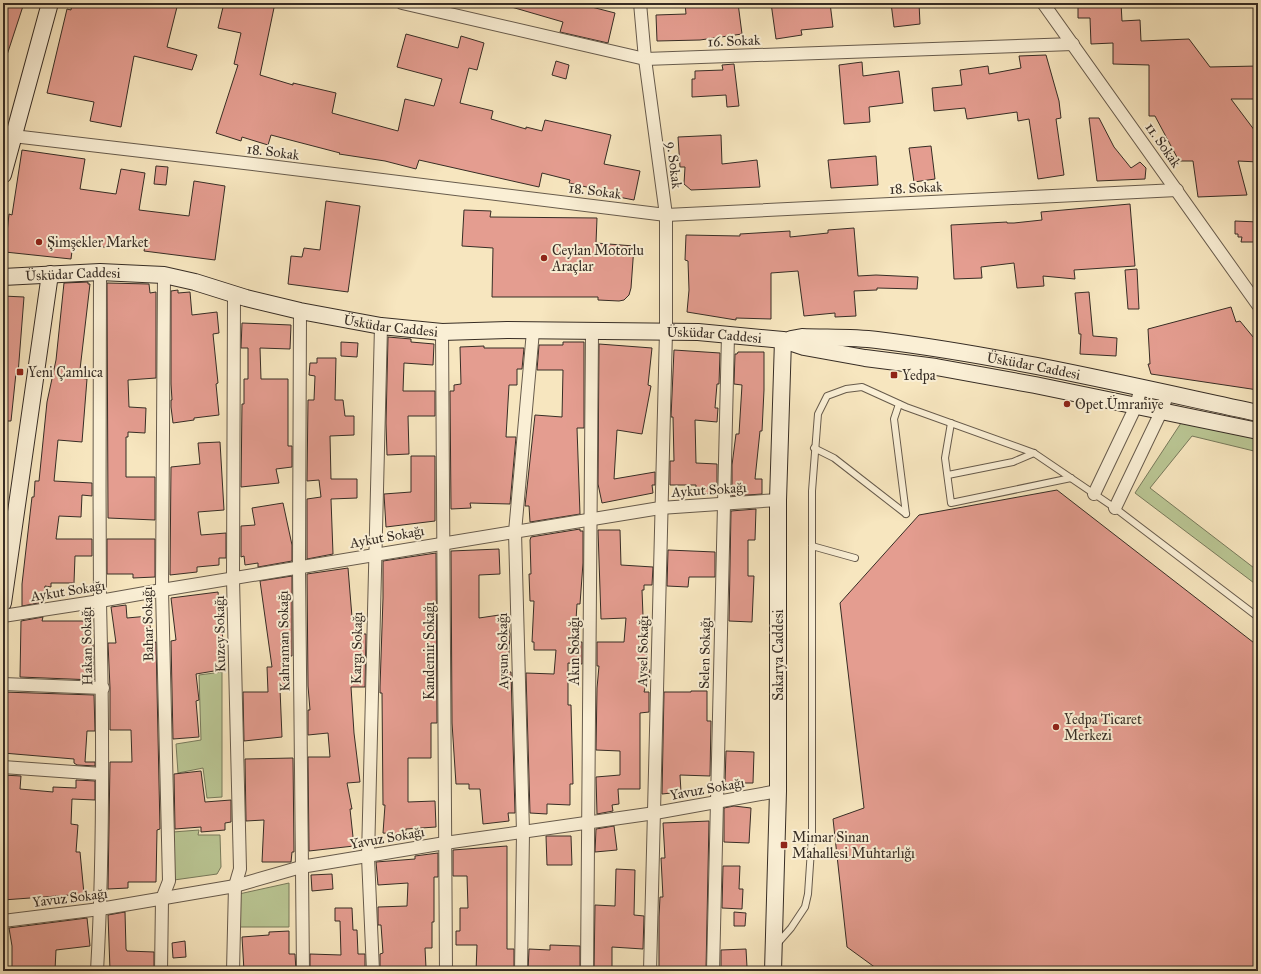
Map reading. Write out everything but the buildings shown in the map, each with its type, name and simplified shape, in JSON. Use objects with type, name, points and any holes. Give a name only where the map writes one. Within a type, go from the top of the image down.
[{"type":"main road","points":[[3,175],[50,3]]},
{"type":"main road","name":"Üsküdar Caddesi","points":[[3,277],[100,272],[164,275],[195,282],[234,295],[300,311],[381,326],[442,332],[666,331],[698,332],[783,340],[804,347],[865,358],[936,367],[1258,431]]},
{"type":"main road","points":[[3,603],[50,274]]},
{"type":"main road","name":"Üsküdar Caddesi","points":[[783,340],[802,337],[876,340],[995,358],[1258,412]]},
{"type":"main road","name":"Sakarya Caddesi","points":[[773,971],[778,792],[778,500],[783,340]]},
{"type":"street","name":"16. Sokak","points":[[402,3],[646,59],[1073,44]]},
{"type":"street","name":"9. Sokak","points":[[640,3],[666,215],[666,331]]},
{"type":"street","name":"11. Sokak","points":[[1044,3],[1258,305]]},
{"type":"street","name":"18. Sokak","points":[[13,136],[666,215],[1177,190]]},
{"type":"street","name":"Hakan Sokağı","points":[[97,971],[100,909],[103,688],[100,602],[100,272]]},
{"type":"street","name":"Bahar Sokağı","points":[[161,971],[162,898],[169,881],[162,590],[164,275]]},
{"type":"street","name":"Kuzey Sokağı","points":[[233,971],[235,886],[240,869],[233,579],[234,295]]},
{"type":"street","name":"Kahraman Sokağı","points":[[300,311],[299,568],[303,971]]},
{"type":"street","name":"Kargı Sokağı","points":[[372,971],[368,857],[374,554],[381,326]]},
{"type":"street","name":"Aysun Sokağı","points":[[521,971],[523,832],[516,532],[533,331]]},
{"type":"street","name":"Aysel Sokağı","points":[[650,971],[655,813],[660,508],[666,331]]},
{"type":"street","name":"Kandemir Sokağı","points":[[442,332],[446,971]]},
{"type":"street","name":"Akın Sokağı","points":[[586,971],[592,332]]},
{"type":"street","name":"Selen Sokağı","points":[[713,971],[728,335]]},
{"type":"street","points":[[1094,494],[1136,406],[1141,387]]},
{"type":"street","points":[[1115,508],[1162,412],[1168,393]]},
{"type":"street","name":"Aykut Sokağı","points":[[3,616],[100,602],[444,542],[516,532],[660,508],[778,500]]},
{"type":"street","points":[[3,684],[103,688]]},
{"type":"street","points":[[3,767],[102,774]]},
{"type":"street","name":"Yavuz Sokağı","points":[[3,921],[100,909],[235,886],[301,867],[445,843],[587,824],[778,792]]},
{"type":"lane","points":[[773,948],[791,928],[805,907],[808,894],[812,835],[812,546],[814,448],[818,414],[827,396],[846,388],[862,387],[899,404],[1034,454],[1115,508],[1258,617]]},
{"type":"lane","points":[[814,448],[834,458],[906,514],[894,419],[899,404]]},
{"type":"lane","points":[[951,423],[945,458],[951,503],[1071,478]]},
{"type":"lane","points":[[948,475],[1013,462],[1034,454]]},
{"type":"lane","points":[[812,546],[855,558]]},
{"type":"green space","points":[[1181,423],[1258,439],[1258,452],[1192,436],[1150,488],[1258,571],[1258,586],[1135,493]]},
{"type":"green space","points":[[222,672],[222,797],[207,798],[203,768],[178,773],[176,744],[201,740],[199,675]]},
{"type":"green space","points":[[199,830],[198,835],[220,835],[221,867],[217,874],[174,880],[173,832]]},
{"type":"green space","points":[[289,883],[289,927],[238,927],[239,894]]},
{"type":"place","name":"Şimşekler Market","points":[[39,242]]},
{"type":"place","name":"Ceylan Motorlu Araçlar","points":[[544,258]]},
{"type":"place","name":"Yeni Çamlıca","points":[[20,372]]},
{"type":"place","name":"Yedpa","points":[[894,375]]},
{"type":"place","name":"Opet Ümraniye","points":[[1067,404]]},
{"type":"place","name":"Yedpa Ticaret Merkezi","points":[[1056,727]]},
{"type":"place","name":"Mimar Sinan Mahallesi Muhtarlığı","points":[[784,845]]}]
